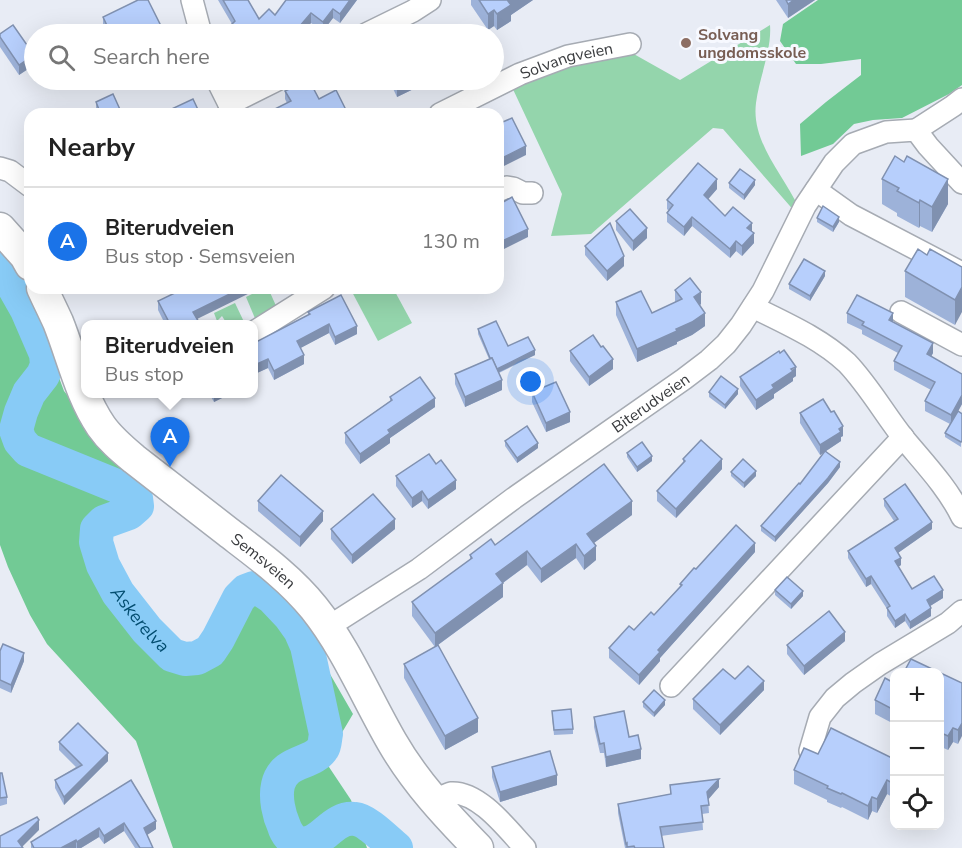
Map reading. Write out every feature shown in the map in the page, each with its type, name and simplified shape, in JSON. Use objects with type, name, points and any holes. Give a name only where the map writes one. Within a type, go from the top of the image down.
[{"type":"main road","points":[[0,228],[24,255]]},
{"type":"main road","name":"Semsveien","points":[[45,294],[81,386]]},
{"type":"main road","name":"Semsveien","points":[[86,398],[92,411],[116,443],[267,562],[312,606],[328,627],[393,744],[412,772],[434,801],[478,848]]},
{"type":"street","points":[[192,0],[198,24]]},
{"type":"street","points":[[386,24],[430,0]]},
{"type":"street","name":"Solvangveien","points":[[504,82],[568,56],[630,44]]},
{"type":"street","points":[[222,90],[231,108]]},
{"type":"street","points":[[234,108],[261,90]]},
{"type":"street","name":"Solvangveien","points":[[452,108],[488,90]]},
{"type":"street","name":"Biterudveien","points":[[328,627],[419,569],[514,498],[709,360],[726,344],[753,307],[805,206],[834,163],[853,144],[886,132],[915,130],[962,99]]},
{"type":"street","points":[[915,130],[962,183]]},
{"type":"street","points":[[0,168],[10,171],[24,182]]},
{"type":"street","points":[[504,188],[507,187],[523,193],[532,193]]},
{"type":"street","points":[[816,190],[851,214],[962,273]]},
{"type":"street","points":[[258,329],[314,294]]},
{"type":"street","points":[[753,307],[810,336],[845,362],[946,489],[962,517]]},
{"type":"street","points":[[901,312],[962,345]]},
{"type":"street","points":[[671,686],[903,437]]},
{"type":"street","points":[[810,751],[820,717],[835,698],[880,664],[948,623],[962,611]]},
{"type":"street","points":[[434,801],[450,793],[469,796],[485,806],[525,848]]},
{"type":"green space","points":[[818,0],[962,0],[962,85],[902,118],[854,124],[833,144],[801,156],[800,124],[861,75],[861,59],[821,64],[796,64],[780,41],[783,24]]},
{"type":"green space","points":[[770,25],[769,44],[756,103],[756,117],[763,144],[799,208],[796,213],[723,129],[713,128],[591,234],[551,236],[562,194],[511,85],[553,66],[632,53],[680,80]]},
{"type":"green space","points":[[0,256],[31,302],[64,391],[142,489],[137,504],[132,510],[103,523],[97,533],[97,546],[101,560],[117,590],[137,618],[164,648],[170,654],[178,657],[196,658],[211,649],[220,637],[240,597],[246,591],[254,588],[311,641],[353,714],[325,761],[351,800],[367,848],[173,848],[136,741],[47,644],[30,615],[0,545]]},
{"type":"green space","points":[[252,294],[271,294],[277,308],[258,322],[246,297]]},
{"type":"green space","points":[[353,294],[396,294],[412,323],[378,341]]},
{"type":"green space","points":[[235,303],[243,320],[224,320],[222,316],[217,320],[214,313]]},
{"type":"building","points":[[138,0],[148,0],[160,24],[106,24],[103,17]]},
{"type":"building","points":[[223,0],[248,0],[259,19],[269,9],[275,15],[286,0],[350,0],[340,14],[333,9],[323,22],[311,13],[302,24],[232,24],[235,21]]},
{"type":"building","points":[[479,0],[509,0],[511,5],[497,14],[494,10],[488,14]]},
{"type":"building","points":[[13,25],[24,41],[24,62],[19,65],[0,34]]},
{"type":"building","points":[[314,90],[319,99],[336,90],[345,108],[277,108],[291,101],[285,91]]},
{"type":"building","points":[[113,94],[119,108],[98,108],[96,102]]},
{"type":"building","points":[[193,99],[197,108],[174,108]]},
{"type":"building","points":[[512,118],[526,146],[504,157],[504,121]]},
{"type":"building","points":[[895,156],[904,162],[907,156],[948,179],[932,207],[897,191],[899,188],[882,179]]},
{"type":"building","points":[[698,163],[717,179],[704,195],[725,216],[733,207],[752,223],[747,228],[754,233],[742,246],[736,241],[730,249],[692,217],[684,227],[667,213],[673,205],[667,200]]},
{"type":"building","points":[[740,169],[755,180],[744,195],[729,183]]},
{"type":"building","points":[[512,197],[528,229],[504,240],[504,202]]},
{"type":"building","points":[[823,206],[839,217],[833,227],[817,218]]},
{"type":"building","points":[[630,209],[647,228],[633,241],[616,221]]},
{"type":"building","points":[[610,223],[624,256],[607,271],[585,246]]},
{"type":"building","points":[[918,249],[927,255],[930,249],[962,267],[962,287],[955,300],[905,271]]},
{"type":"building","points":[[804,259],[825,271],[810,296],[789,284]]},
{"type":"building","points":[[690,278],[701,292],[694,297],[705,313],[676,329],[677,331],[637,349],[616,302],[641,291],[652,313],[682,299],[675,290]]},
{"type":"building","points":[[173,294],[230,294],[193,312],[198,320],[168,320],[158,301]]},
{"type":"building","points":[[341,295],[357,326],[335,337],[329,324],[297,341],[304,355],[274,371],[268,359],[258,364],[258,341],[310,314],[308,312]]},
{"type":"building","points":[[857,295],[893,313],[889,320],[933,343],[927,354],[962,374],[962,395],[951,415],[925,401],[935,382],[894,361],[902,346],[862,325],[864,322],[847,313]]},
{"type":"building","points":[[496,321],[508,346],[528,337],[535,350],[497,369],[478,329]]},
{"type":"building","points":[[593,335],[613,359],[589,377],[570,351]]},
{"type":"building","points":[[784,350],[796,367],[772,385],[774,388],[756,400],[740,377]]},
{"type":"building","points":[[492,358],[502,380],[465,397],[455,374]]},
{"type":"building","points":[[721,376],[738,389],[725,405],[709,392]]},
{"type":"building","points":[[420,377],[435,398],[388,430],[390,433],[360,454],[345,433],[392,400],[390,397]]},
{"type":"building","points":[[556,382],[570,412],[546,423],[532,392]]},
{"type":"building","points":[[823,399],[843,426],[839,429],[841,432],[820,445],[800,413]]},
{"type":"building","points":[[958,411],[962,414],[961,442],[945,433]]},
{"type":"building","points":[[527,426],[538,443],[517,458],[505,441]]},
{"type":"building","points":[[701,440],[722,459],[676,509],[657,491]]},
{"type":"building","points":[[642,442],[652,456],[637,467],[627,453]]},
{"type":"building","points":[[825,451],[840,462],[775,537],[761,526],[800,484]]},
{"type":"building","points":[[429,454],[436,464],[441,460],[456,480],[428,500],[422,491],[412,498],[396,476]]},
{"type":"building","points":[[743,459],[756,471],[744,483],[731,472]]},
{"type":"building","points":[[604,464],[632,501],[587,534],[596,546],[584,556],[576,544],[541,569],[527,551],[496,574],[503,583],[435,633],[412,602],[472,558],[470,555],[491,539],[495,545]]},
{"type":"building","points":[[281,475],[323,511],[300,537],[258,501]]},
{"type":"building","points":[[905,484],[932,522],[895,548],[901,558],[895,561],[912,589],[934,576],[943,590],[927,600],[931,608],[910,622],[905,614],[895,621],[887,608],[890,606],[871,576],[866,579],[848,551],[898,519],[884,499]]},
{"type":"building","points":[[373,494],[395,519],[352,555],[331,529]]},
{"type":"building","points":[[736,525],[755,543],[658,650],[660,652],[639,675],[609,648],[629,626],[634,630],[651,612],[654,615],[682,585],[680,584],[694,568],[696,569]]},
{"type":"building","points":[[787,577],[803,591],[791,604],[775,590]]},
{"type":"building","points":[[829,611],[845,632],[804,666],[787,645]]},
{"type":"building","points":[[3,644],[24,653],[11,685],[0,680],[0,651]]},
{"type":"building","points":[[438,645],[478,718],[445,736],[404,664]]},
{"type":"building","points":[[911,659],[930,668],[906,668]]},
{"type":"building","points":[[748,666],[764,681],[720,725],[693,699],[723,669],[735,679]]},
{"type":"building","points":[[944,674],[962,683],[962,723],[958,730],[953,728],[948,736],[944,734]]},
{"type":"building","points":[[885,678],[890,681],[890,708],[875,700]]},
{"type":"building","points":[[654,690],[665,700],[654,713],[643,702]]},
{"type":"building","points":[[571,709],[573,729],[554,730],[552,711]]},
{"type":"building","points":[[624,711],[629,737],[638,735],[641,749],[606,757],[604,743],[600,744],[594,717]]},
{"type":"building","points":[[78,723],[108,753],[64,797],[55,780],[82,765],[59,742]]},
{"type":"building","points":[[831,728],[890,757],[890,782],[887,780],[877,799],[872,797],[868,806],[794,770],[804,748],[818,754]]},
{"type":"building","points":[[550,751],[557,775],[500,792],[492,767]]},
{"type":"building","points":[[0,773],[2,773],[7,797],[0,798]]},
{"type":"building","points":[[719,779],[707,792],[709,805],[701,806],[703,822],[660,827],[664,848],[627,847],[618,804],[671,794],[670,785]]},
{"type":"building","points":[[131,780],[156,821],[144,828],[153,848],[140,848],[124,823],[104,836],[99,828],[77,842],[76,840],[61,848],[34,848],[31,842]]},
{"type":"building","points":[[37,817],[39,820],[18,841],[23,848],[0,848],[0,836]]},
{"type":"waterway","name":"Askerelva","points":[[0,262],[27,310],[46,354],[47,365],[43,375],[29,393],[21,412],[16,430],[20,441],[28,450],[129,491],[136,498],[137,506],[129,513],[104,522],[97,529],[96,542],[103,565],[118,593],[147,630],[172,655],[185,659],[197,658],[210,651],[239,598],[246,591],[254,588],[272,597],[290,616],[307,646],[326,734],[324,747],[318,753],[292,766],[281,777],[277,790],[277,801],[286,831],[296,842],[307,843],[314,841],[339,822],[355,819],[371,827],[396,848]]},
{"type":"place","name":"Solvang ungdomsskole","points":[[686,43]]},
{"type":"place","name":"Biterudveien","points":[[170,467]]}]
